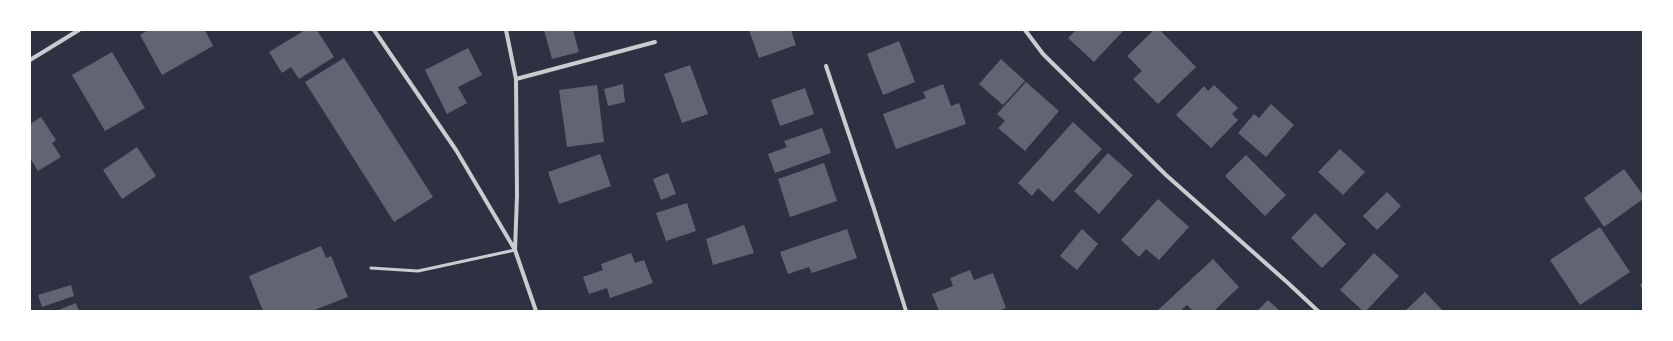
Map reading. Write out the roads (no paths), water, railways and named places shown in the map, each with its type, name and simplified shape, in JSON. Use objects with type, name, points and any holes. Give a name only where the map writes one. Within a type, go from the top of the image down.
[{"type":"street","points":[[30,60],[79,30]]},
{"type":"street","points":[[374,30],[456,150],[515,250],[536,311]]},
{"type":"street","points":[[506,30],[516,79],[517,196],[515,250]]},
{"type":"street","points":[[1025,30],[1043,54],[1166,175],[1318,311]]},
{"type":"street","points":[[516,79],[655,42]]},
{"type":"street","points":[[826,66],[874,209],[906,311]]},
{"type":"lane","points":[[371,268],[418,271],[515,250]]}]
